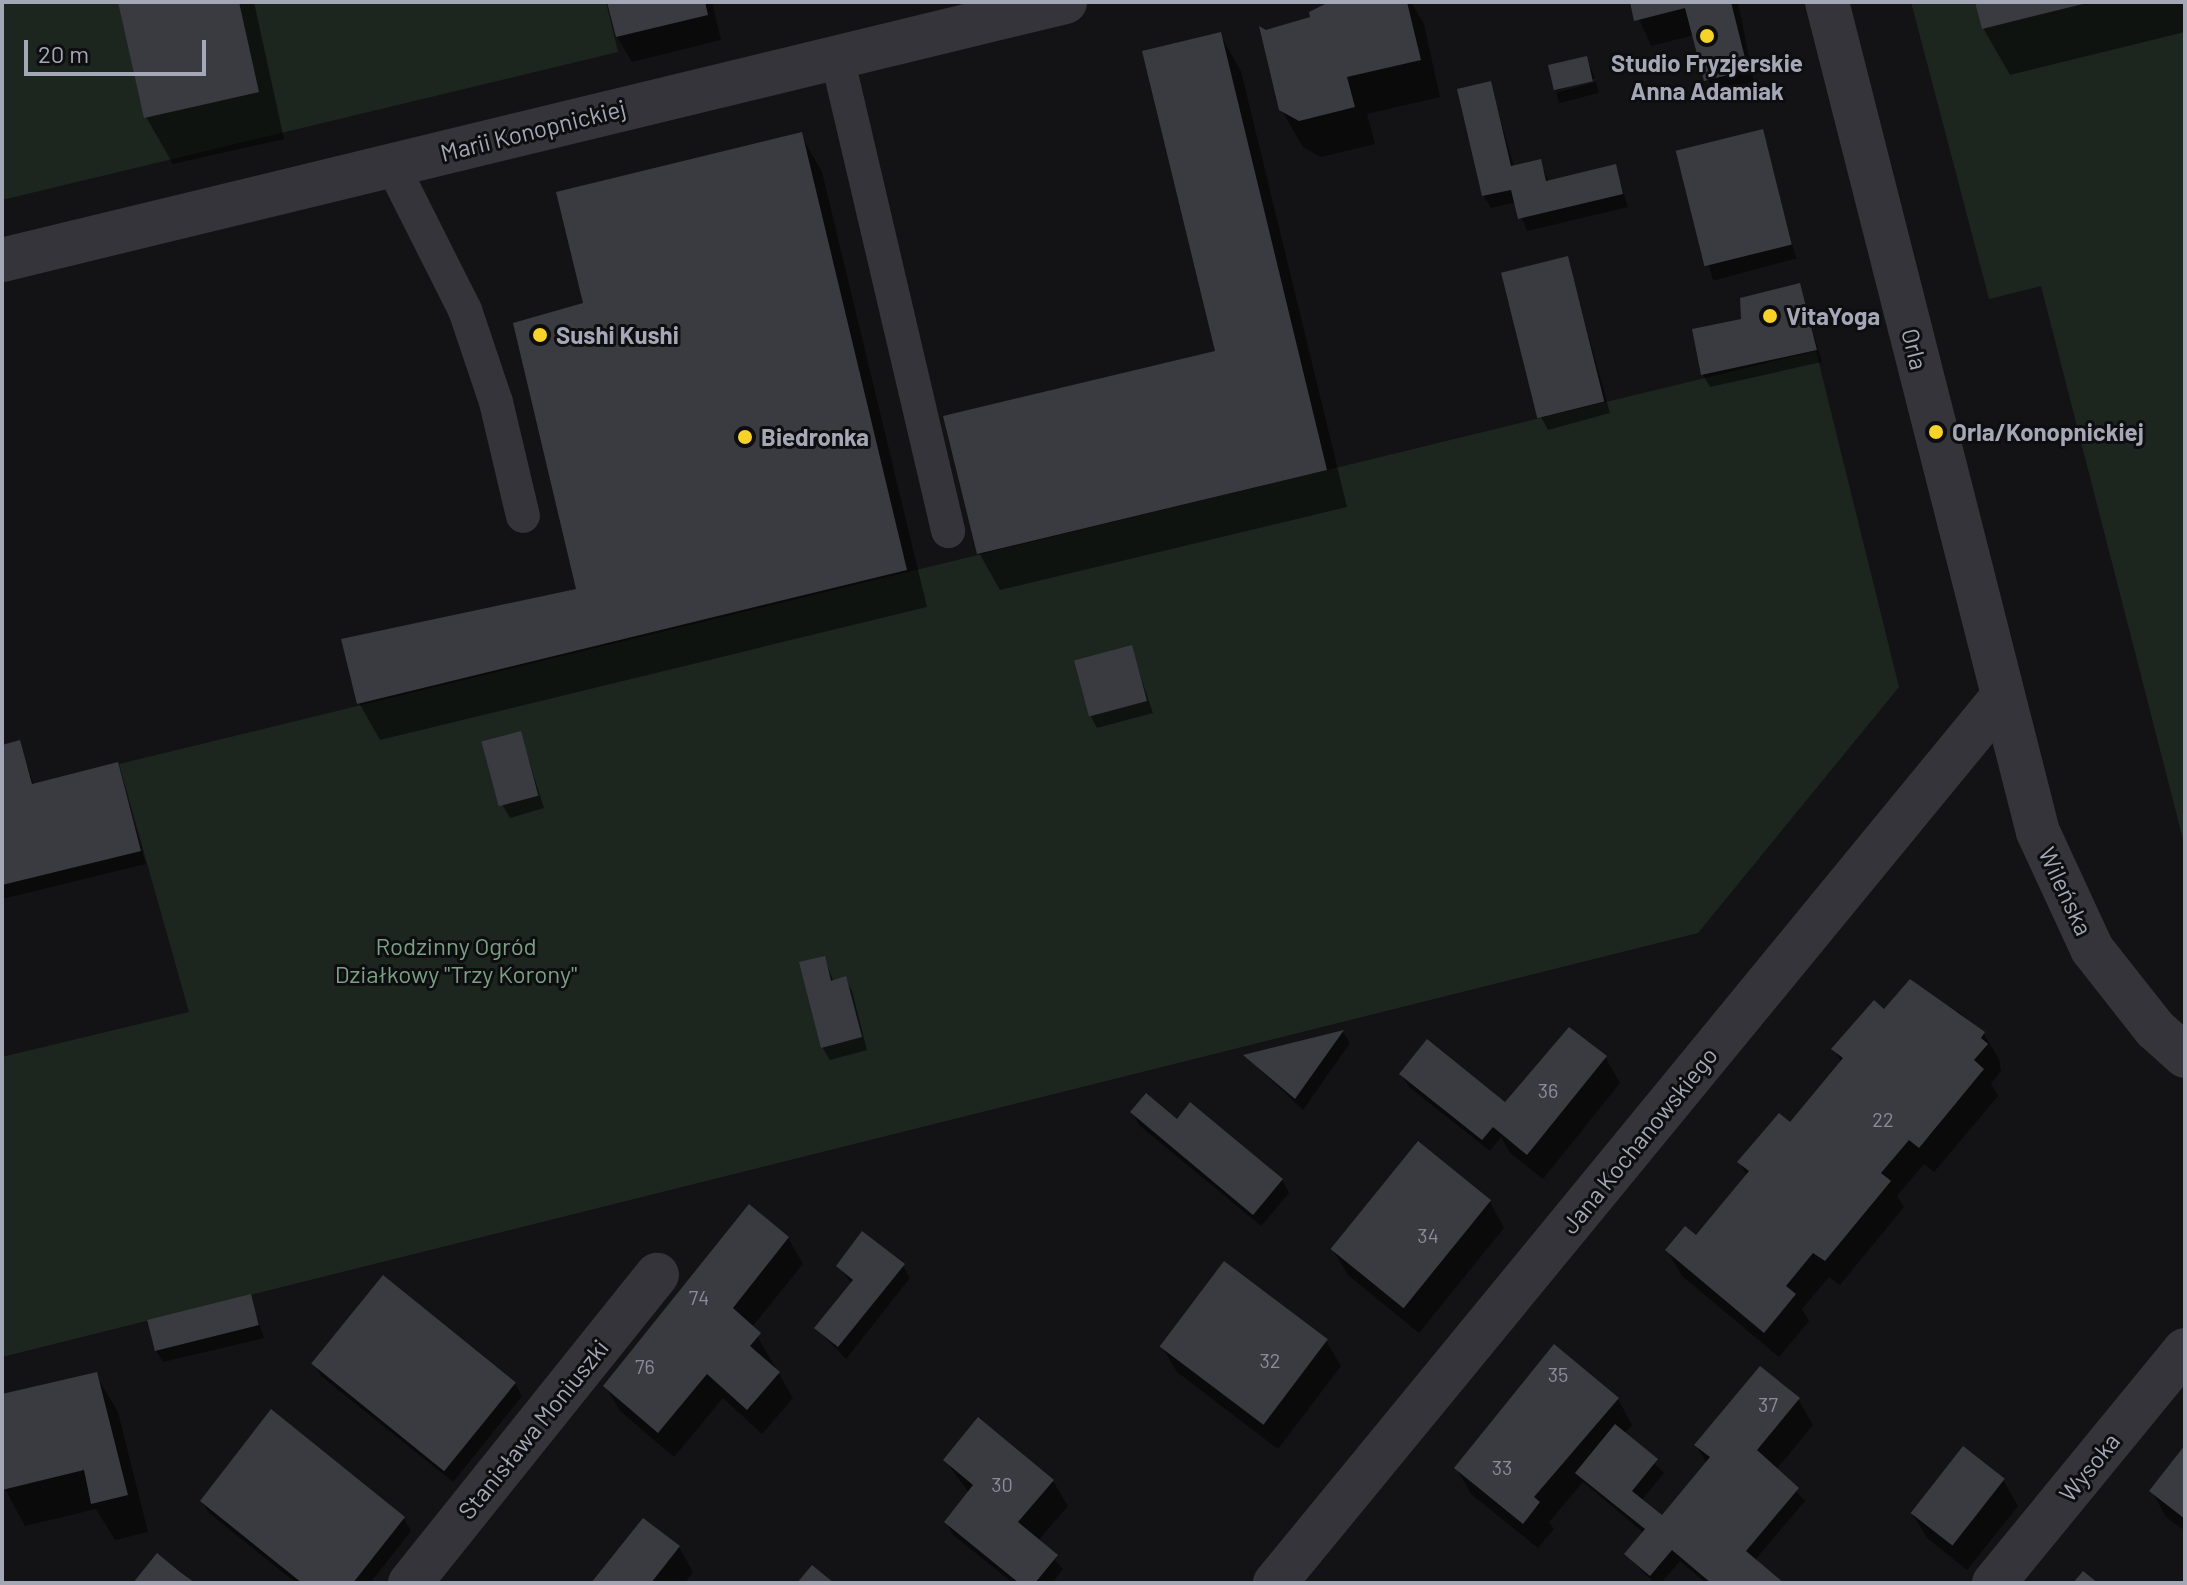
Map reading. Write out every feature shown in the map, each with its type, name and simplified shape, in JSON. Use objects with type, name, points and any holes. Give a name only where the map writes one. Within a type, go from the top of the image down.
[{"type":"street","name":"Marii Konopnickiej","points":[[2,260],[1065,2]]},
{"type":"street","name":"Orla","points":[[1827,2],[2003,696]]},
{"type":"street","name":"Wileńska","points":[[2003,696],[2038,832],[2092,949],[2155,1029],[2185,1056]]},
{"type":"street","name":"Jana Kochanowskiego","points":[[1275,1583],[2003,696]]},
{"type":"street","name":"Stanisława Moniuszki","points":[[410,1583],[657,1275]]},
{"type":"street","name":"Wysoka","points":[[1994,1583],[2185,1350]]},
{"type":"lane","points":[[837,57],[948,531]]},
{"type":"lane","points":[[392,165],[465,310],[496,402],[523,516]]},
{"type":"green space","points":[[2,2],[606,2],[618,52],[2,200]]},
{"type":"green space","points":[[1911,2],[2185,2],[2185,847],[2041,286],[1989,299]]},
{"type":"green space","name":"Rodzinny Ogród Działkowy \"Trzy Korony\"","points":[[1816,351],[1899,687],[1698,933],[2,1357],[2,1057],[189,1012],[119,764]]},
{"type":"building","points":[[118,2],[239,2],[259,92],[144,118]]},
{"type":"building","points":[[607,2],[705,2],[708,15],[616,37]]},
{"type":"building","points":[[1329,2],[1407,2],[1421,60],[1347,77],[1355,107],[1299,121],[1279,110],[1259,26],[1266,30],[1310,17],[1309,12]]},
{"type":"building","points":[[1630,2],[1731,2],[1748,70],[1704,81],[1685,8],[1634,21]]},
{"type":"building","points":[[1975,2],[2086,2],[2087,3],[1982,29]]},
{"type":"building","points":[[1221,32],[1327,470],[977,554],[943,416],[1215,351],[1142,51]]},
{"type":"building","points":[[1587,56],[1593,81],[1554,90],[1548,65]]},
{"type":"building","points":[[1491,81],[1511,166],[1541,159],[1546,181],[1616,164],[1623,194],[1518,219],[1511,190],[1482,196],[1457,89]]},
{"type":"building","points":[[1763,129],[1792,244],[1704,266],[1676,151]]},
{"type":"building","name":"Biedronka","points":[[802,132],[907,570],[357,704],[341,639],[576,589],[513,323],[583,303],[556,192]]},
{"type":"building","points":[[1568,256],[1604,402],[1537,418],[1501,273]]},
{"type":"building","points":[[1800,283],[1817,350],[1701,375],[1692,329],[1741,319],[1740,298]]},
{"type":"building","points":[[1132,645],[1147,701],[1089,717],[1074,661]]},
{"type":"building","points":[[521,731],[538,796],[499,806],[481,742]]},
{"type":"building","points":[[20,740],[32,784],[118,762],[141,851],[2,885],[2,745]]},
{"type":"building","points":[[825,956],[831,981],[846,976],[862,1037],[821,1048],[799,962]]},
{"type":"building","points":[[1910,979],[1985,1032],[1981,1038],[1988,1044],[1974,1060],[1984,1069],[1919,1148],[1909,1140],[1881,1173],[1891,1181],[1825,1261],[1813,1253],[1786,1286],[1796,1294],[1764,1333],[1665,1250],[1685,1226],[1696,1235],[1749,1171],[1737,1162],[1779,1113],[1790,1122],[1843,1058],[1831,1049],[1874,1000],[1884,1009]]},
{"type":"building","points":[[1569,1027],[1607,1056],[1527,1155],[1493,1127],[1482,1140],[1399,1074],[1427,1039],[1505,1102]]},
{"type":"building","points":[[1344,1030],[1295,1099],[1243,1055]]},
{"type":"building","points":[[1146,1093],[1177,1119],[1190,1102],[1283,1179],[1253,1215],[1130,1112]]},
{"type":"building","points":[[1418,1141],[1491,1200],[1404,1308],[1331,1249]]},
{"type":"building","points":[[749,1204],[789,1237],[733,1308],[761,1333],[750,1346],[780,1372],[747,1410],[707,1374],[658,1433],[603,1386]]},
{"type":"building","points":[[862,1231],[905,1264],[838,1347],[814,1328],[853,1280],[836,1266]]},
{"type":"building","points":[[1224,1261],[1328,1339],[1263,1425],[1160,1346]]},
{"type":"building","points":[[383,1275],[516,1383],[444,1471],[311,1364]]},
{"type":"building","points":[[251,1294],[259,1325],[155,1351],[147,1320]]},
{"type":"building","points":[[1554,1344],[1619,1398],[1534,1497],[1540,1502],[1523,1524],[1454,1468]]},
{"type":"building","points":[[1760,1366],[1800,1398],[1757,1450],[1799,1488],[1746,1551],[1784,1583],[1711,1583],[1672,1550],[1650,1576],[1624,1554],[1645,1529],[1575,1473],[1615,1424],[1658,1459],[1632,1491],[1662,1515],[1710,1457],[1694,1445]]},
{"type":"building","points":[[97,1372],[128,1495],[91,1504],[84,1470],[2,1490],[2,1394]]},
{"type":"building","points":[[271,1409],[405,1517],[353,1583],[302,1583],[200,1501]]},
{"type":"building","points":[[978,1417],[1054,1480],[1018,1522],[1058,1555],[1035,1583],[1019,1583],[944,1522],[973,1485],[943,1460]]},
{"type":"building","points":[[2185,1445],[2185,1519],[2149,1491]]},
{"type":"building","points":[[1963,1446],[2005,1479],[1952,1546],[1911,1513]]},
{"type":"building","points":[[643,1518],[680,1546],[651,1583],[591,1583]]},
{"type":"building","points":[[157,1553],[180,1572],[195,1583],[133,1583]]},
{"type":"building","points":[[812,1565],[834,1583],[797,1583]]},
{"type":"building","points":[[2083,1571],[2098,1583],[2073,1583]]},
{"type":"place","name":"Studio Fryzjerskie Anna Adamiak","points":[[1707,36]]},
{"type":"place","name":"VitaYoga","points":[[1770,316]]},
{"type":"place","name":"Sushi Kushi","points":[[540,335]]},
{"type":"place","name":"Orla/Konopnickiej","points":[[1936,432]]},
{"type":"place","name":"Biedronka","points":[[745,437]]}]
